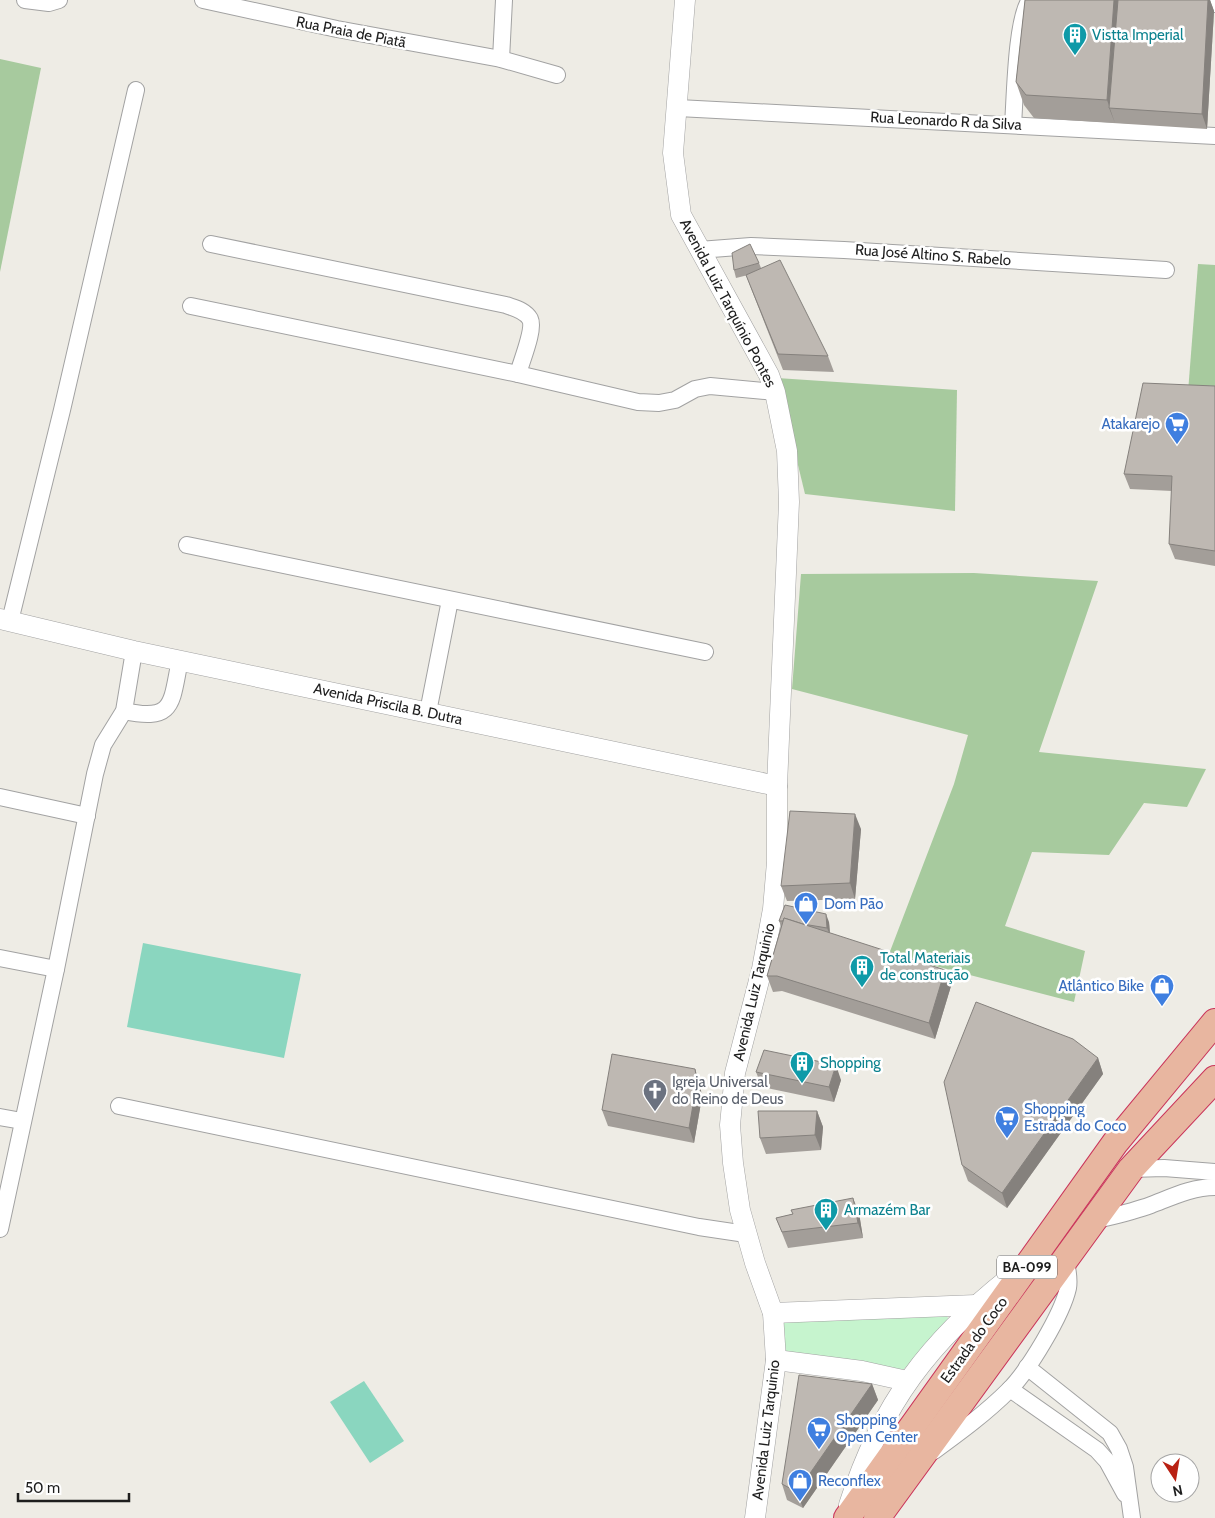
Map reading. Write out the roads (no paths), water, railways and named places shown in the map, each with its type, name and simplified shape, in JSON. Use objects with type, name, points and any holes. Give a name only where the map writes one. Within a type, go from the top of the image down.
[{"type":"highway","name":"Estrada do Coco","points":[[846,1518],[1115,1143],[1215,1022]]},
{"type":"highway","name":"Estrada do Coco","points":[[877,1518],[1065,1257],[1131,1169],[1215,1079]]},
{"type":"street","points":[[25,0],[49,3],[60,0]]},
{"type":"street","name":"Rua Praia de Piatã","points":[[203,0],[337,29],[501,59],[556,75]]},
{"type":"street","points":[[501,59],[504,0]]},
{"type":"street","name":"Avenida Luiz Tarquínio Pontes","points":[[685,0],[673,153],[680,215],[769,375],[775,392],[787,451],[789,530],[777,786]]},
{"type":"street","points":[[1013,125],[1022,25],[1025,7],[1030,0]]},
{"type":"street","points":[[1147,0],[1215,4]]},
{"type":"street","points":[[5,620],[62,410],[136,90]]},
{"type":"street","name":"Rua Leonardo R da Silva","points":[[678,108],[1215,136]]},
{"type":"street","points":[[212,244],[521,310],[529,317],[532,325],[518,374]]},
{"type":"street","name":"Rua José Altino S. Rabelo","points":[[699,250],[751,246],[1166,270]]},
{"type":"street","points":[[190,306],[518,374],[638,402],[675,400],[695,389],[710,386],[775,392]]},
{"type":"street","points":[[187,545],[705,652]]},
{"type":"street","points":[[428,712],[450,600]]},
{"type":"street","name":"Avenida Priscila B. Dutra","points":[[5,620],[134,651],[777,786]]},
{"type":"street","points":[[0,1228],[103,744],[124,711],[134,651]]},
{"type":"street","points":[[124,711],[145,716],[156,715],[164,711],[172,697],[180,660]]},
{"type":"street","name":"Avenida Luiz Tarquinio","points":[[755,1518],[776,1360],[772,1312],[746,1234],[732,1163],[730,1125],[735,1073],[762,969],[773,908],[778,862],[777,786]]},
{"type":"street","points":[[0,797],[87,816]]},
{"type":"street","points":[[0,958],[56,969]]},
{"type":"street","points":[[119,1106],[699,1227],[746,1234]]},
{"type":"street","points":[[0,1117],[22,1121]]},
{"type":"street","points":[[1131,1169],[1164,1168],[1215,1172]]},
{"type":"street","points":[[1093,1221],[1127,1213],[1189,1191],[1215,1187]]},
{"type":"street","points":[[914,1466],[968,1426],[1010,1389],[1027,1367],[1064,1300],[1069,1286],[1065,1257]]},
{"type":"street","points":[[846,1518],[865,1460],[879,1428],[907,1381],[931,1351],[976,1304],[1031,1261]]},
{"type":"street","points":[[772,1312],[976,1304]]},
{"type":"street","points":[[776,1360],[862,1371],[907,1381]]},
{"type":"street","points":[[1027,1367],[1110,1433],[1119,1449],[1125,1466],[1131,1510]]},
{"type":"street","points":[[1032,1404],[1041,1395],[1046,1382]]},
{"type":"street","points":[[1010,1389],[1089,1444],[1107,1461],[1131,1510]]},
{"type":"street","points":[[1107,1461],[1110,1453],[1119,1449]]},
{"type":"place","name":"Vistta Imperial","points":[[1075,56]]},
{"type":"place","name":"Atakarejo","points":[[1177,445]]},
{"type":"place","name":"Dom Pão","points":[[806,925]]},
{"type":"place","name":"Total Materiais de construção","points":[[862,988]]},
{"type":"place","name":"Atlântico Bike","points":[[1162,1007]]},
{"type":"place","name":"Shopping","points":[[802,1084]]},
{"type":"place","name":"Igreja Universal do Reino de Deus","points":[[655,1112]]},
{"type":"place","name":"Shopping Estrada do Coco","points":[[1007,1139]]},
{"type":"place","name":"Armazém Bar","points":[[826,1231]]},
{"type":"place","name":"Shopping Open Center","points":[[819,1450]]},
{"type":"place","name":"Reconflex","points":[[800,1502]]}]
